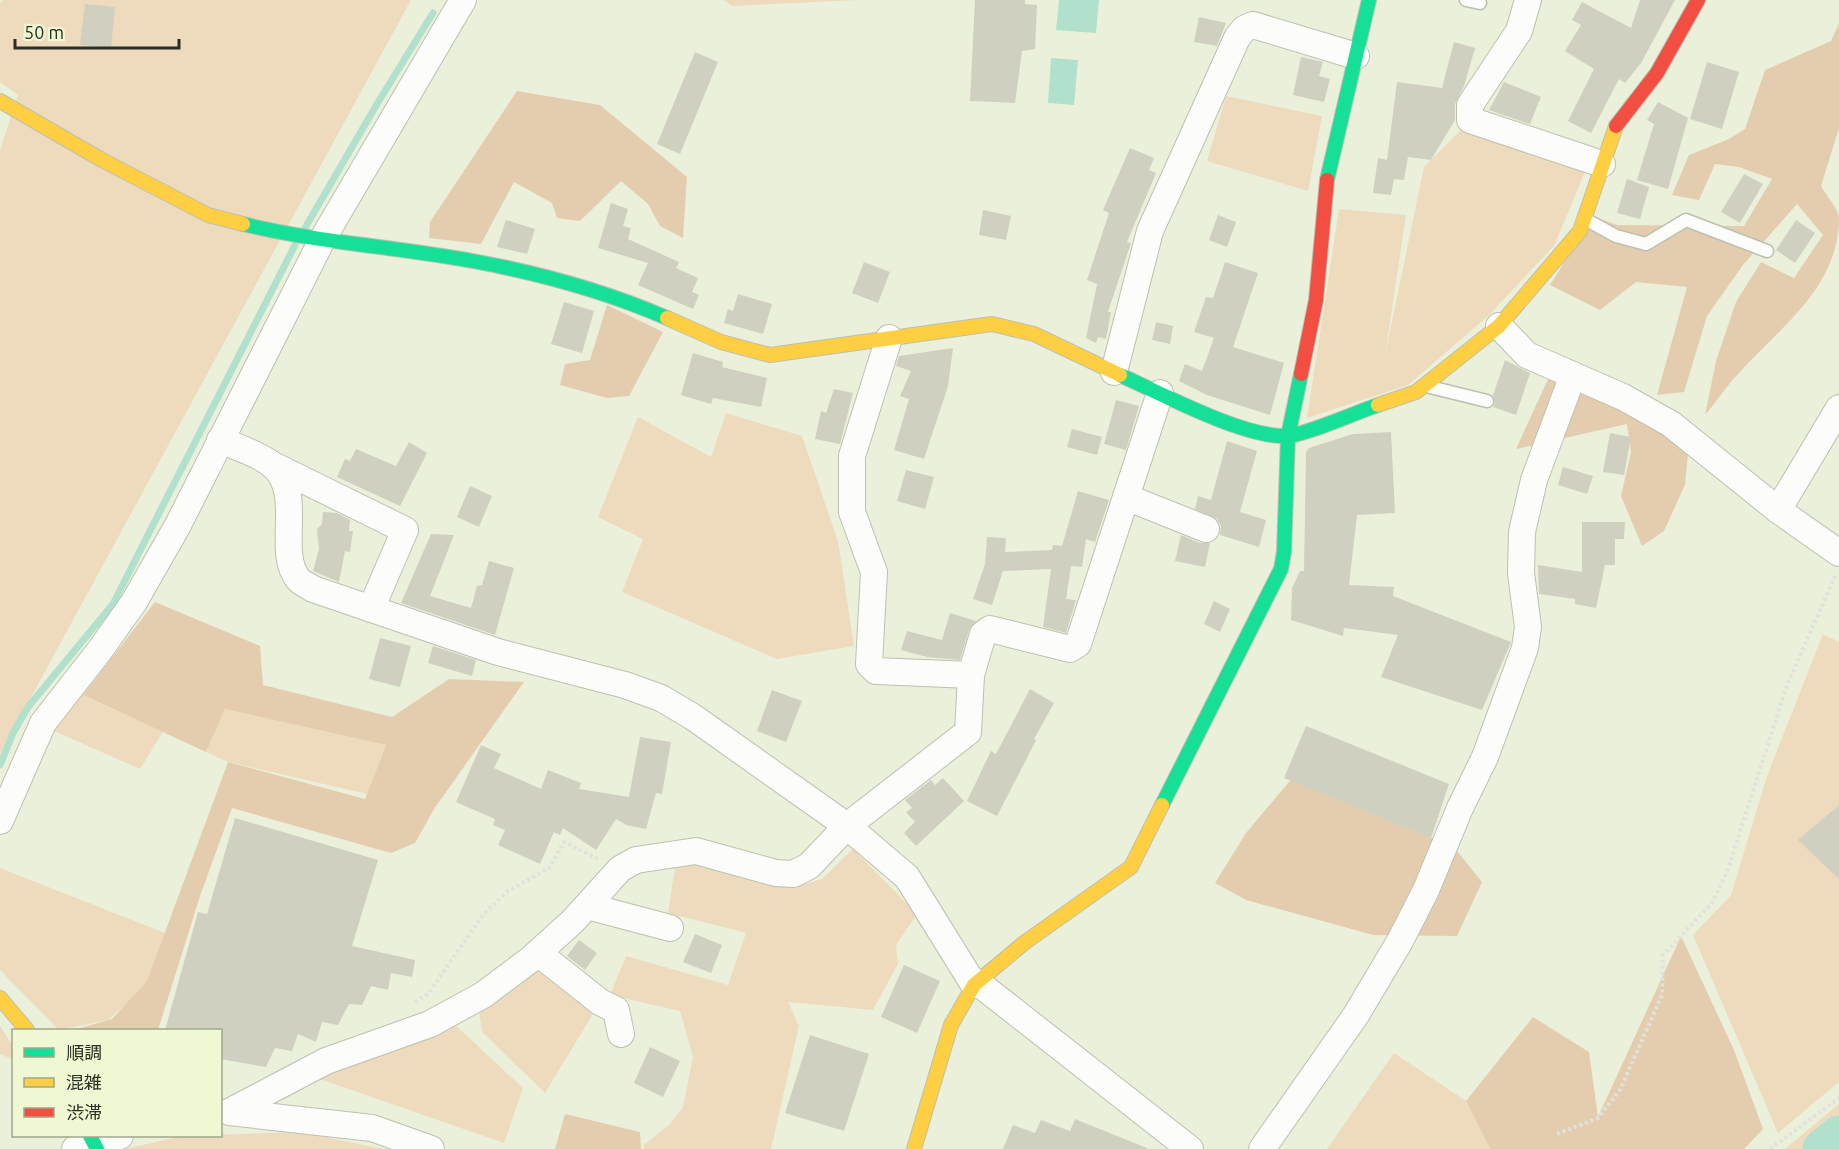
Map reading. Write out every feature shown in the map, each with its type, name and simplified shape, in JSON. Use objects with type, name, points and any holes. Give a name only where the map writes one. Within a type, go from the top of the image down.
[{"type":"street","points":[[914,1149],[951,1025],[976,983],[1024,944],[1131,867],[1281,569],[1284,552],[1288,436],[1316,300],[1328,166],[1368,0]]},
{"type":"street","points":[[1528,0],[1519,31],[1470,105],[1470,120],[1602,164]]},
{"type":"street","points":[[0,101],[208,215],[289,235],[478,262],[569,283],[630,302],[721,342],[749,351],[770,354],[971,326],[1011,326],[1034,334],[1160,393],[1238,426],[1288,436],[1416,392],[1499,326],[1580,231],[1616,126],[1657,73],[1698,0]]},
{"type":"street","points":[[0,821],[43,723],[134,602],[178,525],[265,357],[315,239],[459,1]]},
{"type":"street","points":[[1114,372],[1150,231],[1237,38],[1244,29],[1253,25],[1356,56]]},
{"type":"street","points":[[1499,326],[1527,355],[1623,397],[1671,424],[1778,510],[1839,553]]},
{"type":"street","points":[[889,338],[852,456],[852,512],[874,572],[869,664],[876,671],[971,675]]},
{"type":"street","points":[[1262,1149],[1356,1015],[1400,940],[1426,890],[1460,808],[1485,757],[1525,648],[1528,627],[1521,573],[1522,532],[1534,480],[1573,375]]},
{"type":"street","points":[[226,1112],[327,1061],[430,1024],[483,995],[538,953],[587,906],[620,869],[636,860],[696,850],[776,873],[793,874],[809,866],[847,826],[968,732],[971,675],[983,634],[990,629],[1070,649],[1078,644],[1160,393]]},
{"type":"street","points":[[1778,510],[1839,408]]},
{"type":"street","points":[[220,440],[405,530],[371,609]]},
{"type":"street","points":[[270,464],[288,490],[291,558],[298,578],[313,589],[498,652],[625,685],[661,698],[693,717],[847,826],[907,877],[976,983],[1190,1149]]},
{"type":"street","points":[[1126,497],[1206,529]]},
{"type":"street","points":[[587,906],[670,928]]},
{"type":"street","points":[[538,953],[600,1002],[616,1010],[621,1034]]},
{"type":"street","points":[[0,998],[26,1029]]},
{"type":"street","points":[[226,1112],[372,1128],[431,1149]]},
{"type":"street","points":[[89,1144],[116,1137]]},
{"type":"lane","points":[[1466,0],[1480,3]]},
{"type":"lane","points":[[1583,219],[1616,236],[1646,244],[1686,220],[1767,251]]},
{"type":"lane","points":[[1424,385],[1486,401]]},
{"type":"path","points":[[1557,1134],[1598,1118],[1620,1090],[1662,995],[1663,955],[1712,903],[1727,872],[1787,685],[1839,568]]},
{"type":"path","points":[[412,1005],[428,994],[483,915],[508,891],[549,868],[564,842],[620,869]]},
{"type":"path","points":[[1770,1149],[1839,1098]]},
{"type":"shaded area","points":[[3,0],[411,0],[0,754],[0,150],[18,95],[0,82],[0,3]]},
{"type":"shaded area","points":[[723,0],[858,0],[732,6]]},
{"type":"shaded area","points":[[1059,0],[1099,0],[1096,33],[1056,30]]},
{"type":"shaded area","points":[[1839,23],[1839,128],[1821,186],[1839,217],[1836,242],[1829,265],[1804,304],[1735,377],[1705,415],[1716,361],[1736,302],[1761,262],[1794,278],[1823,235],[1797,204],[1743,265],[1707,316],[1684,392],[1657,395],[1687,287],[1636,282],[1600,310],[1550,285],[1593,216],[1617,225],[1744,226],[1772,179],[1739,167],[1715,164],[1699,200],[1672,195],[1689,155],[1729,139],[1745,129],[1765,70],[1831,41]]},
{"type":"shaded area","points":[[1051,58],[1078,60],[1074,105],[1048,103]]},
{"type":"shaded area","points":[[517,91],[600,105],[687,177],[683,238],[660,226],[648,204],[621,181],[580,221],[557,218],[552,203],[514,182],[481,244],[429,238],[430,222]]},
{"type":"shaded area","points":[[1226,96],[1322,116],[1308,191],[1207,161]]},
{"type":"shaded area","points":[[1471,120],[1585,172],[1554,246],[1488,316],[1408,385],[1307,418],[1339,209],[1406,215],[1385,355],[1424,167]]},
{"type":"shaded area","points":[[607,305],[663,332],[629,396],[607,398],[560,385],[565,364],[590,360]]},
{"type":"shaded area","points":[[1549,377],[1640,416],[1689,443],[1685,485],[1664,531],[1642,546],[1621,496],[1631,452],[1627,424],[1516,449]]},
{"type":"shaded area","points":[[726,413],[802,436],[838,541],[854,646],[777,659],[622,592],[643,539],[598,517],[638,417],[711,457]]},
{"type":"shaded area","points":[[155,602],[260,646],[263,685],[392,717],[449,679],[524,682],[434,809],[415,843],[391,853],[232,808],[200,896],[158,1029],[77,1029],[112,1019],[147,981],[228,762],[365,799],[386,745],[225,709],[206,752],[83,695]]},
{"type":"shaded area","points":[[1823,634],[1839,642],[1839,1082],[1778,1133],[1693,935],[1731,895],[1767,776]]},
{"type":"shaded area","points":[[80,694],[163,732],[140,769],[52,730]]},
{"type":"shaded area","points":[[225,709],[386,745],[367,794],[228,762],[206,752]]},
{"type":"shaded area","points":[[1299,770],[1457,851],[1482,882],[1457,936],[1373,935],[1246,900],[1215,883],[1246,833]]},
{"type":"shaded area","points":[[853,849],[917,914],[896,945],[898,964],[873,1010],[788,1002],[799,1026],[771,1149],[644,1149],[644,1145],[670,1124],[683,1107],[693,1057],[680,1011],[610,995],[626,956],[728,985],[746,933],[668,913],[676,861],[696,851],[791,888],[822,879]]},
{"type":"shaded area","points":[[0,868],[165,933],[147,985],[108,1020],[58,1029],[0,970]]},
{"type":"shaded area","points":[[1681,936],[1734,1050],[1763,1129],[1744,1149],[1490,1149],[1466,1101],[1533,1017],[1589,1052],[1598,1117]]},
{"type":"shaded area","points":[[538,971],[593,1014],[545,1093],[482,1032],[479,1009]]},
{"type":"shaded area","points":[[451,1021],[523,1088],[504,1143],[314,1077]]},
{"type":"shaded area","points":[[0,1026],[12,1044],[12,1059],[0,1054]]},
{"type":"shaded area","points":[[1394,1053],[1466,1101],[1490,1149],[1327,1149]]},
{"type":"shaded area","points":[[1839,1104],[1839,1149],[1785,1149]]},
{"type":"shaded area","points":[[565,1114],[640,1132],[641,1149],[555,1149]]},
{"type":"shaded area","points":[[301,1132],[383,1149],[125,1149],[178,1137],[222,1137],[222,1135]]},
{"type":"building","points":[[975,0],[1025,0],[1025,4],[1037,5],[1035,49],[1022,51],[1015,103],[970,101]]},
{"type":"building","points":[[1640,0],[1675,0],[1641,63],[1625,83],[1619,79],[1591,133],[1568,121],[1594,69],[1565,51],[1581,25],[1572,20],[1582,2],[1631,28]]},
{"type":"building","points":[[85,4],[115,7],[111,48],[80,45]]},
{"type":"building","points":[[1199,17],[1226,23],[1217,46],[1194,42]]},
{"type":"building","points":[[1454,42],[1475,48],[1464,86],[1455,104],[1455,120],[1431,160],[1408,157],[1404,180],[1394,179],[1391,195],[1373,193],[1378,158],[1387,160],[1397,82],[1442,88]]},
{"type":"building","points":[[695,52],[718,62],[680,154],[657,144]]},
{"type":"building","points":[[1301,57],[1323,62],[1319,76],[1330,79],[1324,102],[1293,95]]},
{"type":"building","points":[[1707,62],[1739,72],[1722,129],[1690,119]]},
{"type":"building","points":[[1504,82],[1541,97],[1530,124],[1489,110]]},
{"type":"building","points":[[1658,102],[1688,118],[1668,189],[1637,180],[1654,124],[1647,120]]},
{"type":"building","points":[[1130,148],[1154,158],[1149,170],[1156,173],[1127,242],[1131,243],[1108,312],[1111,312],[1106,339],[1098,337],[1096,343],[1086,338],[1097,284],[1087,280],[1109,213],[1103,210]]},
{"type":"building","points":[[1744,174],[1763,184],[1740,223],[1721,212]]},
{"type":"building","points":[[1627,179],[1649,187],[1640,219],[1617,213]]},
{"type":"building","points":[[611,203],[628,209],[623,226],[631,228],[628,239],[679,262],[676,268],[698,278],[692,292],[699,295],[693,309],[638,285],[648,263],[598,248]]},
{"type":"building","points":[[983,210],[1011,216],[1006,240],[979,235]]},
{"type":"building","points":[[1218,215],[1236,222],[1227,247],[1209,240]]},
{"type":"building","points":[[506,220],[535,229],[527,254],[497,247]]},
{"type":"building","points":[[1796,220],[1815,233],[1795,263],[1776,250]]},
{"type":"building","points":[[864,262],[890,272],[878,303],[852,293]]},
{"type":"building","points":[[1225,262],[1258,273],[1233,347],[1284,363],[1270,415],[1207,395],[1179,381],[1185,364],[1202,371],[1214,338],[1194,332],[1206,297],[1213,298]]},
{"type":"building","points":[[738,294],[772,304],[763,334],[724,323],[728,309],[733,311]]},
{"type":"building","points":[[564,302],[594,311],[582,353],[551,344]]},
{"type":"building","points":[[1156,322],[1173,326],[1170,344],[1152,340]]},
{"type":"building","points":[[953,348],[948,386],[924,459],[894,450],[909,399],[900,396],[911,371],[896,366],[899,356]]},
{"type":"building","points":[[693,353],[723,362],[722,367],[767,378],[761,407],[713,398],[711,404],[681,395]]},
{"type":"building","points":[[1505,360],[1530,373],[1516,415],[1493,407],[1495,402],[1493,395]]},
{"type":"building","points":[[834,389],[853,393],[840,444],[815,439],[821,411],[826,413]]},
{"type":"building","points":[[1116,400],[1139,406],[1126,450],[1104,444]]},
{"type":"building","points":[[1072,429],[1102,437],[1097,455],[1067,447]]},
{"type":"building","points":[[1391,432],[1395,513],[1357,515],[1349,585],[1394,587],[1393,596],[1511,642],[1482,710],[1381,677],[1398,635],[1344,628],[1343,636],[1291,620],[1292,588],[1300,571],[1304,571],[1306,452],[1309,448],[1353,434]]},
{"type":"building","points":[[1610,433],[1631,437],[1624,475],[1603,472]]},
{"type":"building","points":[[1227,441],[1257,451],[1240,512],[1266,520],[1259,547],[1220,535],[1221,526],[1217,519],[1195,509],[1198,496],[1211,500]]},
{"type":"building","points":[[409,442],[427,453],[400,506],[337,477],[345,459],[350,461],[356,449],[396,466]]},
{"type":"building","points":[[1563,467],[1593,476],[1587,494],[1558,485]]},
{"type":"building","points":[[906,470],[934,477],[925,509],[897,501]]},
{"type":"building","points":[[470,486],[492,496],[479,527],[457,517]]},
{"type":"building","points":[[1078,491],[1109,500],[1095,542],[1086,539],[1082,567],[1071,566],[1066,599],[1076,600],[1066,633],[1043,627],[1051,569],[1003,571],[992,605],[973,599],[985,564],[987,537],[1006,538],[1005,552],[1052,550],[1053,545],[1062,546]]},
{"type":"building","points":[[323,512],[337,513],[350,520],[349,531],[353,531],[350,552],[345,551],[339,582],[313,571],[319,549],[317,529],[322,524]]},
{"type":"building","points":[[1582,522],[1625,522],[1624,539],[1615,539],[1615,565],[1605,565],[1596,608],[1575,604],[1575,599],[1539,594],[1538,565],[1582,572]]},
{"type":"building","points":[[431,534],[454,535],[430,596],[471,608],[477,586],[482,585],[489,561],[514,568],[495,635],[401,603]]},
{"type":"building","points":[[1181,535],[1200,543],[1210,543],[1205,567],[1175,561]]},
{"type":"building","points":[[1214,601],[1230,609],[1220,632],[1204,624]]},
{"type":"building","points":[[950,613],[976,621],[969,630],[960,660],[927,657],[901,650],[907,631],[942,640]]},
{"type":"building","points":[[380,638],[411,646],[400,687],[369,679]]},
{"type":"building","points":[[433,646],[476,660],[472,676],[428,663]]},
{"type":"building","points":[[1030,689],[1054,703],[997,816],[967,801],[991,751],[996,754]]},
{"type":"building","points":[[772,690],[802,701],[786,742],[757,731]]},
{"type":"building","points":[[1306,726],[1449,784],[1431,838],[1284,778]]},
{"type":"building","points":[[640,737],[671,742],[662,794],[656,793],[646,829],[626,825],[616,819],[596,850],[563,828],[560,835],[554,832],[540,864],[498,845],[505,830],[493,825],[495,819],[456,802],[481,745],[501,754],[494,768],[541,789],[548,770],[581,783],[579,789],[629,797]]},
{"type":"building","points":[[943,778],[964,801],[916,846],[904,833],[915,822],[906,812],[912,808],[905,800],[931,780],[935,785]]},
{"type":"building","points":[[1839,805],[1839,879],[1798,840]]},
{"type":"building","points":[[235,818],[378,860],[352,946],[415,960],[412,977],[391,973],[388,990],[371,986],[362,1005],[349,1004],[338,1025],[322,1022],[316,1042],[298,1034],[292,1051],[275,1048],[266,1067],[222,1059],[222,1029],[165,1029],[198,912],[207,914]]},
{"type":"building","points":[[695,934],[722,945],[711,973],[683,962]]},
{"type":"building","points":[[579,940],[597,953],[585,970],[567,956]]},
{"type":"building","points":[[904,965],[940,981],[917,1033],[881,1017]]},
{"type":"building","points":[[810,1035],[869,1054],[844,1131],[785,1113]]},
{"type":"building","points":[[650,1047],[680,1061],[663,1097],[634,1083]]},
{"type":"building","points":[[1075,1119],[1147,1149],[1003,1149],[1013,1125],[1035,1133],[1041,1120],[1070,1131]]},
{"type":"waterway","points":[[305,228],[433,13]]},
{"type":"waterway","points":[[0,765],[13,733],[28,707],[113,604],[295,245]]},
{"type":"waterway","points":[[1822,1149],[1839,1135]]},
{"type":"traffic: fast","points":[[1327,180],[1369,0]]},
{"type":"traffic: fast","points":[[243,224],[301,236],[449,257],[502,267],[598,292],[667,318]]},
{"type":"traffic: fast","points":[[1162,805],[1281,569],[1284,552],[1288,436],[1301,374]]},
{"type":"traffic: fast","points":[[1120,375],[1202,413],[1248,430],[1269,435],[1295,435],[1378,405]]},
{"type":"traffic: fast","points":[[91,1137],[97,1149]]},
{"type":"traffic: slow","points":[[0,101],[102,160],[208,215],[243,224]]},
{"type":"traffic: slow","points":[[1378,405],[1416,392],[1499,326],[1580,231],[1616,126]]},
{"type":"traffic: slow","points":[[667,318],[721,342],[770,355],[992,324],[1034,334],[1120,375]]},
{"type":"traffic: slow","points":[[914,1149],[951,1025],[974,985],[1024,943],[1131,867],[1162,805]]},
{"type":"traffic: slow","points":[[0,998],[26,1029]]},
{"type":"traffic: jam","points":[[1616,126],[1657,73],[1698,0]]},
{"type":"traffic: jam","points":[[1301,374],[1316,300],[1327,180]]}]
